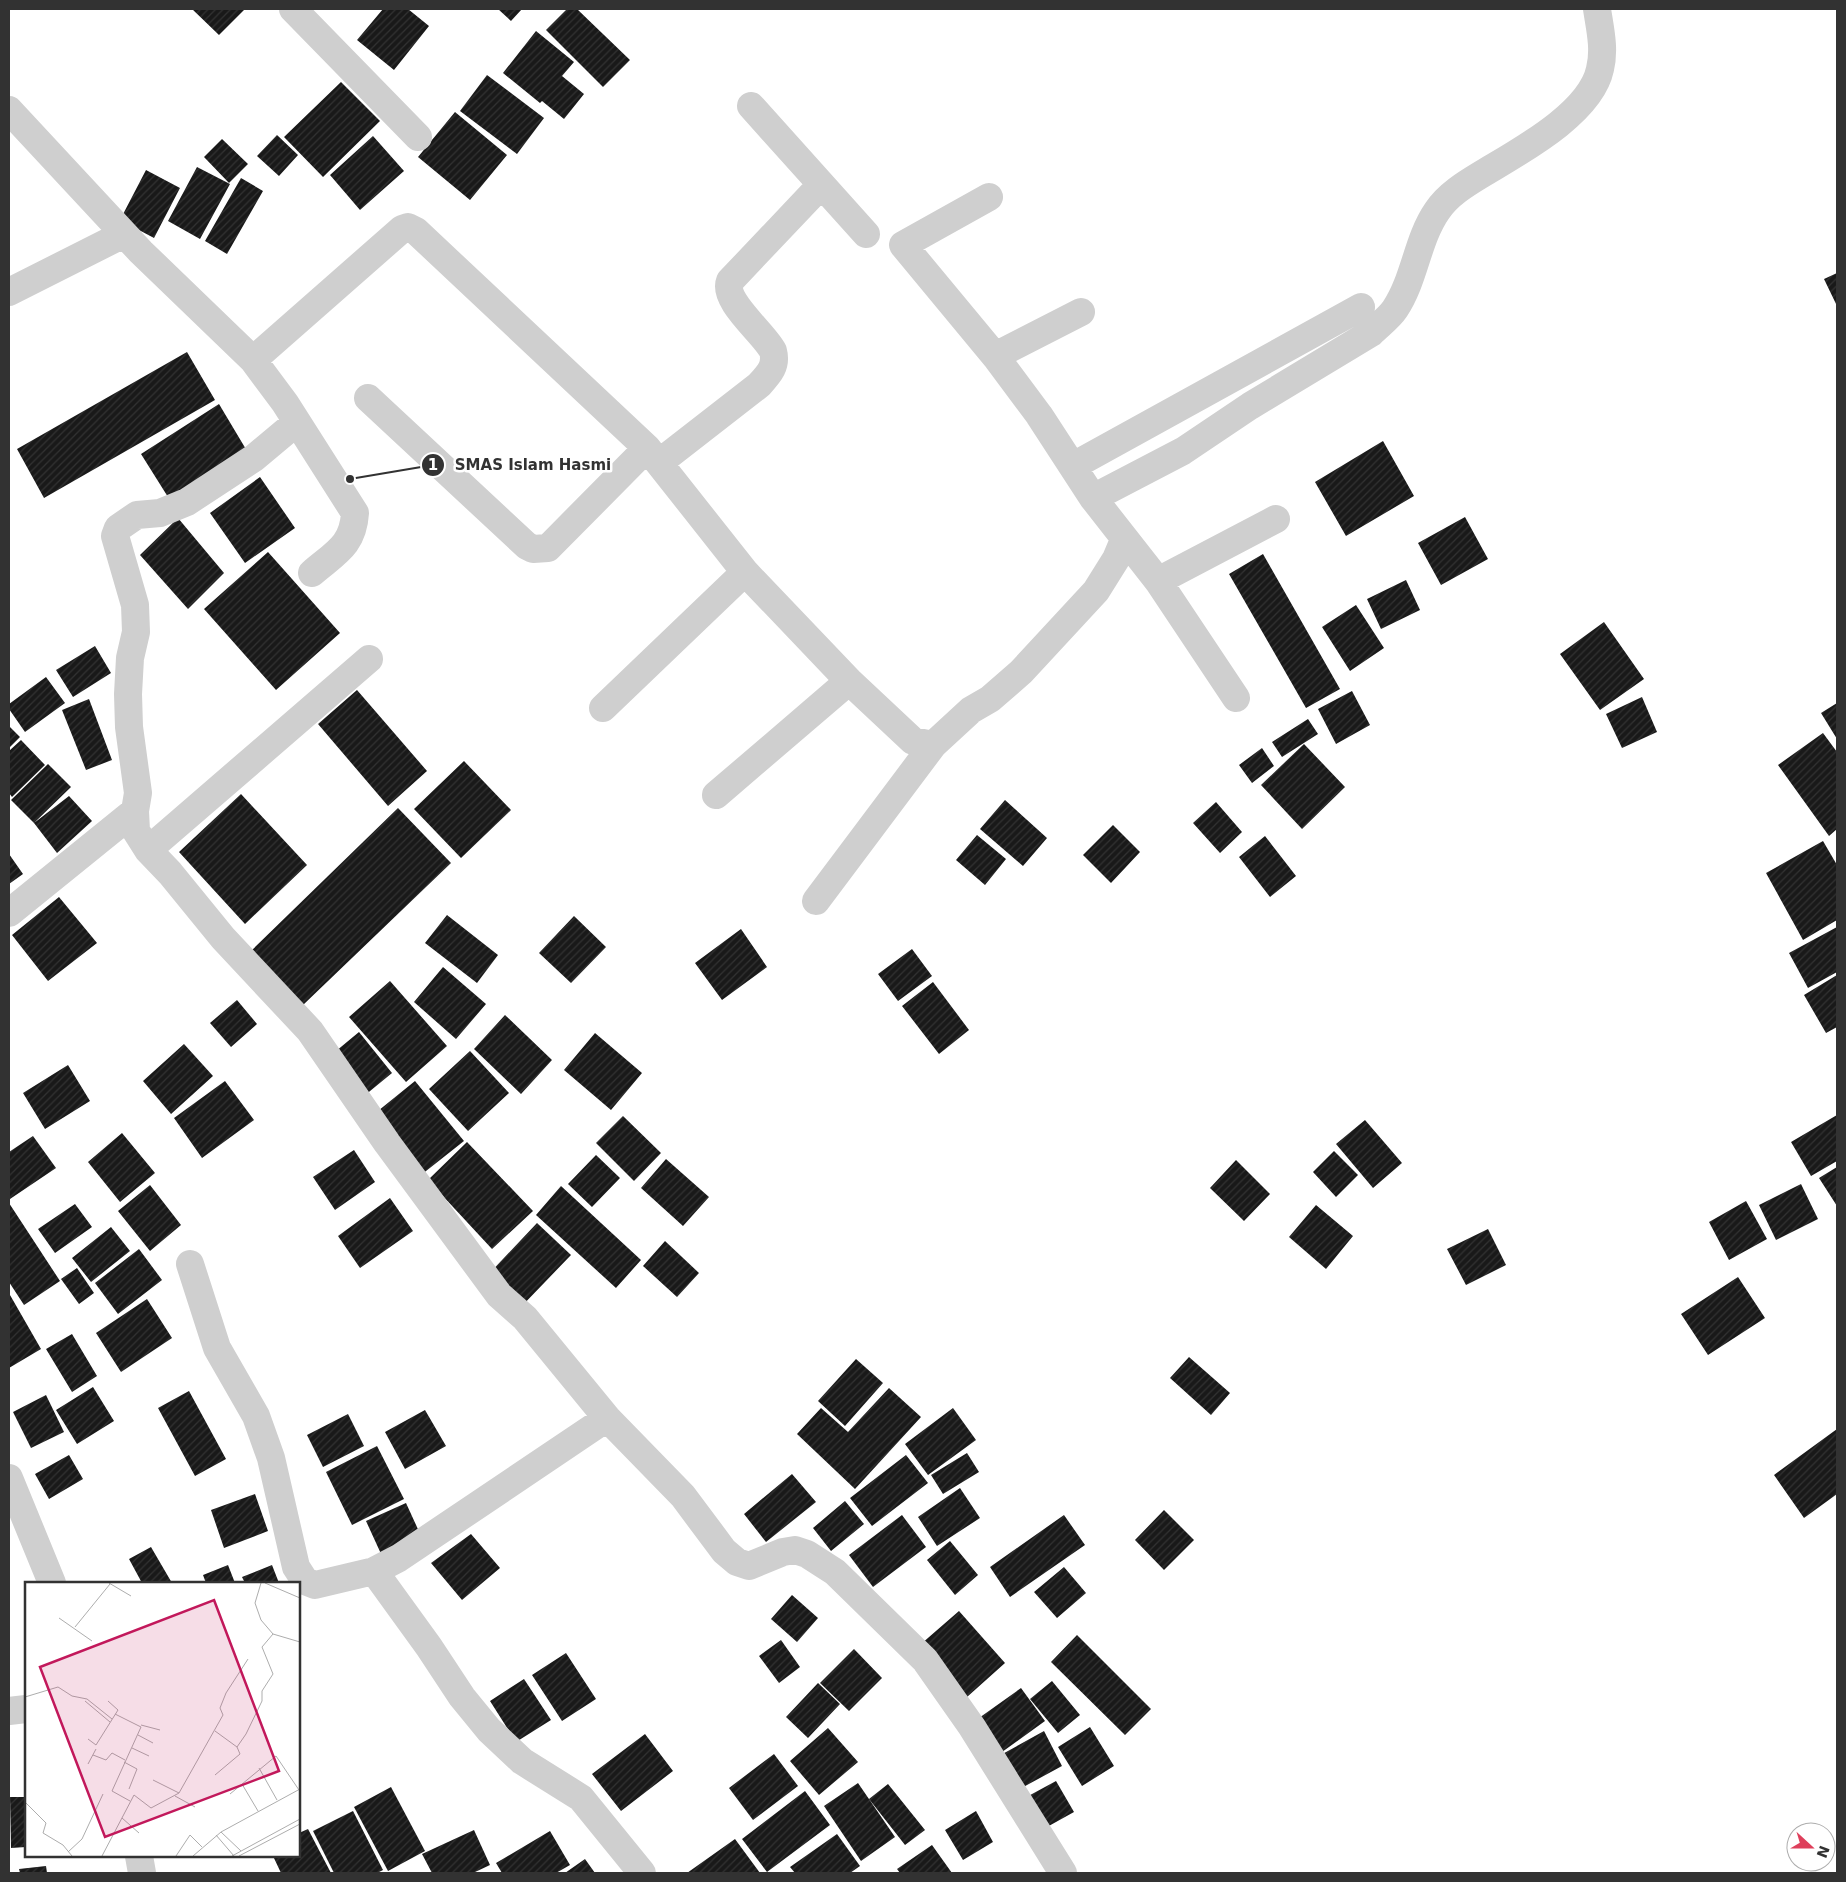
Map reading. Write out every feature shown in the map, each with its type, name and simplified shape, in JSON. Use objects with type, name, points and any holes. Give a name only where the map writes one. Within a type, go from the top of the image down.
[{"type":"street","points":[[293,9],[418,137]]},
{"type":"street","points":[[1094,498],[1183,451],[1250,406],[1371,333],[1387,318],[1395,309],[1403,293],[1437,211],[1449,197],[1518,152],[1579,107],[1596,85],[1603,51],[1597,9]]},
{"type":"street","points":[[751,106],[866,234]]},
{"type":"street","points":[[9,110],[124,234],[253,360],[297,422],[355,513],[352,536],[346,544],[312,573]]},
{"type":"street","points":[[368,398],[527,546],[533,549],[548,548],[653,455],[759,385],[772,369],[775,360],[774,351],[732,300],[728,286],[730,281],[821,185]]},
{"type":"street","points":[[989,197],[903,245],[995,356],[1039,415],[1094,498],[1124,540],[1158,582],[1236,698]]},
{"type":"street","points":[[253,360],[402,229],[408,227],[429,242],[653,455],[745,572],[849,681],[913,742],[933,745]]},
{"type":"street","points":[[9,292],[124,234]]},
{"type":"street","points":[[1073,466],[1361,307]]},
{"type":"street","points":[[995,356],[1081,312]]},
{"type":"street","points":[[297,422],[254,458],[187,502],[160,513],[137,515],[118,528],[115,536],[135,606],[136,632],[130,658],[128,694],[129,727],[138,793],[135,811],[136,831],[148,850],[170,873],[223,938],[310,1031],[387,1143],[499,1295],[539,1334],[607,1418],[683,1496],[724,1551],[737,1562],[749,1566],[783,1552],[796,1550],[807,1554],[835,1572],[925,1660],[972,1727],[1063,1873]]},
{"type":"street","points":[[1158,582],[1276,519]]},
{"type":"street","points":[[816,901],[933,745],[971,710],[990,699],[1021,672],[1096,591],[1116,559],[1124,540]]},
{"type":"street","points":[[603,708],[745,572]]},
{"type":"street","points":[[148,850],[369,659]]},
{"type":"street","points":[[716,796],[849,681]]},
{"type":"street","points":[[9,913],[135,811]]},
{"type":"street","points":[[190,1264],[217,1348],[256,1416],[271,1458],[296,1567],[305,1581],[315,1585],[374,1571],[400,1558],[607,1418]]},
{"type":"street","points":[[9,1481],[52,1582]]},
{"type":"street","points":[[374,1571],[429,1647],[462,1697],[489,1730],[522,1761],[581,1798],[642,1873]]},
{"type":"street","points":[[9,1711],[25,1709]]},
{"type":"street","points":[[139,1857],[142,1873]]},
{"type":"building","points":[[192,9],[245,9],[219,35]]},
{"type":"building","points":[[383,9],[408,9],[429,26],[394,70],[357,40]]},
{"type":"building","points":[[498,9],[522,9],[511,21]]},
{"type":"building","points":[[567,9],[577,9],[630,60],[603,87],[546,30]]},
{"type":"building","points":[[536,31],[574,62],[562,76],[584,94],[564,119],[542,101],[540,103],[503,73]]},
{"type":"building","points":[[487,75],[544,118],[517,154],[460,111]]},
{"type":"building","points":[[341,82],[380,121],[323,177],[284,137]]},
{"type":"building","points":[[455,112],[507,155],[470,200],[418,157]]},
{"type":"building","points":[[277,135],[298,155],[279,176],[257,156]]},
{"type":"building","points":[[373,136],[404,171],[360,210],[330,175]]},
{"type":"building","points":[[222,139],[248,164],[229,183],[204,157]]},
{"type":"building","points":[[197,167],[230,184],[200,239],[168,221]]},
{"type":"building","points":[[146,170],[180,188],[154,238],[120,220]]},
{"type":"building","points":[[241,178],[263,191],[227,254],[205,241]]},
{"type":"building","points":[[1837,273],[1837,306],[1824,279]]},
{"type":"building","points":[[187,352],[215,400],[44,498],[17,449]]},
{"type":"building","points":[[219,404],[250,456],[173,505],[141,454]]},
{"type":"building","points":[[1383,441],[1414,496],[1346,536],[1315,482]]},
{"type":"building","points":[[260,477],[295,528],[245,563],[210,513]]},
{"type":"building","points":[[1465,517],[1488,559],[1441,585],[1418,543]]},
{"type":"building","points":[[178,518],[224,573],[188,609],[140,555]]},
{"type":"building","points":[[268,552],[340,633],[276,690],[204,609]]},
{"type":"building","points":[[1263,554],[1340,689],[1306,708],[1229,574]]},
{"type":"building","points":[[1406,580],[1420,610],[1381,629],[1367,599]]},
{"type":"building","points":[[1356,605],[1384,648],[1350,671],[1322,627]]},
{"type":"building","points":[[1604,622],[1644,679],[1600,710],[1560,654]]},
{"type":"building","points":[[95,646],[111,673],[73,697],[56,670]]},
{"type":"building","points":[[46,677],[65,703],[25,732],[9,709],[9,704]]},
{"type":"building","points":[[357,690],[427,771],[388,806],[318,724]]},
{"type":"building","points":[[1352,691],[1370,725],[1336,744],[1318,709]]},
{"type":"building","points":[[1642,697],[1657,732],[1622,748],[1606,714]]},
{"type":"building","points":[[89,699],[112,760],[86,770],[62,710]]},
{"type":"building","points":[[1837,703],[1837,739],[1821,713]]},
{"type":"building","points":[[1308,719],[1318,734],[1282,757],[1272,742]]},
{"type":"building","points":[[9,726],[20,737],[9,748]]},
{"type":"building","points":[[1823,733],[1837,752],[1837,829],[1829,836],[1778,765]]},
{"type":"building","points":[[21,740],[45,765],[12,797],[9,793],[9,751]]},
{"type":"building","points":[[1304,744],[1345,787],[1302,829],[1261,785]]},
{"type":"building","points":[[1262,748],[1274,766],[1252,783],[1239,765]]},
{"type":"building","points":[[464,761],[511,810],[461,858],[414,809]]},
{"type":"building","points":[[48,764],[71,787],[34,823],[11,800]]},
{"type":"building","points":[[241,794],[307,865],[245,924],[179,852]]},
{"type":"building","points":[[69,796],[92,821],[57,853],[34,823]]},
{"type":"building","points":[[1005,800],[1047,838],[1023,866],[980,829]]},
{"type":"building","points":[[1216,802],[1242,832],[1220,853],[1193,823]]},
{"type":"building","points":[[398,808],[451,863],[303,1005],[251,951]]},
{"type":"building","points":[[1113,825],[1140,852],[1111,883],[1083,855]]},
{"type":"building","points":[[977,835],[1006,859],[985,885],[956,860]]},
{"type":"building","points":[[1265,836],[1296,876],[1270,897],[1239,857]]},
{"type":"building","points":[[1823,841],[1837,865],[1837,920],[1803,940],[1766,873]]},
{"type":"building","points":[[9,854],[23,874],[9,884]]},
{"type":"building","points":[[59,897],[97,943],[48,981],[12,935]]},
{"type":"building","points":[[447,915],[498,955],[477,983],[425,943]]},
{"type":"building","points":[[574,916],[606,947],[571,983],[539,953]]},
{"type":"building","points":[[1837,927],[1837,972],[1808,988],[1789,953]]},
{"type":"building","points":[[741,929],[767,967],[722,1000],[695,963]]},
{"type":"building","points":[[912,949],[932,976],[898,1001],[878,974]]},
{"type":"building","points":[[443,967],[486,1004],[456,1039],[414,1002]]},
{"type":"building","points":[[1837,975],[1837,1027],[1826,1033],[1804,995]]},
{"type":"building","points":[[390,981],[447,1046],[406,1082],[349,1017]]},
{"type":"building","points":[[933,982],[969,1030],[939,1054],[902,1006]]},
{"type":"building","points":[[237,1000],[257,1024],[231,1047],[210,1023]]},
{"type":"building","points":[[505,1015],[552,1060],[521,1094],[474,1049]]},
{"type":"building","points":[[359,1032],[392,1073],[364,1096],[330,1056]]},
{"type":"building","points":[[595,1033],[642,1073],[611,1110],[564,1070]]},
{"type":"building","points":[[184,1044],[213,1076],[171,1114],[143,1081]]},
{"type":"building","points":[[470,1051],[509,1093],[468,1131],[429,1089]]},
{"type":"building","points":[[68,1065],[90,1101],[45,1129],[23,1093]]},
{"type":"building","points":[[225,1081],[254,1120],[202,1158],[174,1118]]},
{"type":"building","points":[[415,1081],[464,1141],[421,1175],[373,1115]]},
{"type":"building","points":[[1837,1115],[1837,1161],[1811,1176],[1791,1142]]},
{"type":"building","points":[[623,1116],[661,1153],[634,1181],[596,1143]]},
{"type":"building","points":[[1365,1120],[1402,1163],[1373,1188],[1336,1144]]},
{"type":"building","points":[[122,1133],[155,1173],[120,1202],[88,1162]]},
{"type":"building","points":[[33,1136],[56,1168],[10,1199],[9,1152]]},
{"type":"building","points":[[467,1142],[533,1211],[492,1249],[428,1180]]},
{"type":"building","points":[[354,1150],[375,1182],[335,1210],[313,1177]]},
{"type":"building","points":[[1334,1151],[1358,1175],[1336,1197],[1313,1172]]},
{"type":"building","points":[[596,1155],[620,1178],[592,1207],[568,1184]]},
{"type":"building","points":[[666,1159],[709,1197],[683,1226],[641,1188]]},
{"type":"building","points":[[1236,1160],[1270,1194],[1244,1221],[1210,1188]]},
{"type":"building","points":[[1837,1167],[1837,1206],[1819,1178]]},
{"type":"building","points":[[1801,1184],[1818,1219],[1776,1240],[1759,1205]]},
{"type":"building","points":[[150,1185],[181,1225],[150,1251],[118,1211]]},
{"type":"building","points":[[561,1186],[641,1260],[616,1288],[536,1215]]},
{"type":"building","points":[[390,1198],[413,1231],[360,1268],[338,1236]]},
{"type":"building","points":[[1746,1201],[1767,1239],[1729,1260],[1709,1222]]},
{"type":"building","points":[[9,1203],[60,1281],[24,1305],[9,1282]]},
{"type":"building","points":[[75,1204],[92,1227],[55,1253],[38,1229]]},
{"type":"building","points":[[1316,1205],[1353,1236],[1326,1269],[1289,1237]]},
{"type":"building","points":[[537,1223],[571,1255],[519,1309],[486,1277]]},
{"type":"building","points":[[111,1227],[130,1251],[91,1282],[72,1258]]},
{"type":"building","points":[[1488,1229],[1506,1265],[1466,1285],[1447,1249]]},
{"type":"building","points":[[665,1241],[699,1273],[677,1297],[643,1266]]},
{"type":"building","points":[[139,1249],[162,1280],[118,1314],[95,1283]]},
{"type":"building","points":[[77,1268],[94,1293],[79,1304],[61,1279]]},
{"type":"building","points":[[1738,1277],[1765,1318],[1708,1355],[1681,1314]]},
{"type":"building","points":[[9,1296],[41,1349],[9,1368]]},
{"type":"building","points":[[147,1299],[172,1338],[121,1372],[96,1333]]},
{"type":"building","points":[[72,1334],[97,1376],[72,1392],[46,1349]]},
{"type":"building","points":[[1189,1357],[1230,1393],[1211,1415],[1170,1378]]},
{"type":"building","points":[[856,1359],[883,1383],[845,1426],[818,1401]]},
{"type":"building","points":[[93,1387],[114,1421],[77,1444],[56,1410]]},
{"type":"building","points":[[889,1388],[921,1417],[855,1489],[797,1434],[821,1408],[848,1432]]},
{"type":"building","points":[[189,1391],[226,1459],[195,1476],[158,1408]]},
{"type":"building","points":[[46,1395],[64,1432],[31,1448],[13,1412]]},
{"type":"building","points":[[953,1408],[976,1440],[928,1475],[905,1444]]},
{"type":"building","points":[[425,1410],[446,1446],[405,1469],[385,1432]]},
{"type":"building","points":[[348,1414],[364,1446],[323,1467],[307,1435]]},
{"type":"building","points":[[1837,1429],[1837,1494],[1804,1518],[1774,1475]]},
{"type":"building","points":[[377,1446],[404,1499],[352,1525],[326,1472]]},
{"type":"building","points":[[967,1453],[979,1472],[943,1494],[931,1475]]},
{"type":"building","points":[[69,1455],[83,1479],[49,1499],[35,1474]]},
{"type":"building","points":[[906,1455],[928,1483],[872,1526],[850,1498]]},
{"type":"building","points":[[792,1474],[816,1502],[766,1542],[744,1514]]},
{"type":"building","points":[[960,1488],[980,1518],[937,1546],[918,1517]]},
{"type":"building","points":[[255,1494],[268,1531],[224,1548],[211,1510]]},
{"type":"building","points":[[845,1501],[864,1524],[831,1551],[813,1528]]},
{"type":"building","points":[[406,1503],[422,1538],[382,1556],[366,1521]]},
{"type":"building","points":[[1164,1510],[1194,1540],[1164,1570],[1135,1540]]},
{"type":"building","points":[[902,1515],[926,1547],[873,1587],[849,1555]]},
{"type":"building","points":[[1064,1515],[1085,1545],[1010,1597],[990,1567]]},
{"type":"building","points":[[471,1534],[500,1568],[462,1600],[431,1563]]},
{"type":"building","points":[[950,1541],[978,1575],[955,1595],[927,1560]]},
{"type":"building","points":[[151,1547],[171,1582],[141,1582],[129,1559]]},
{"type":"building","points":[[228,1565],[235,1582],[206,1582],[203,1575]]},
{"type":"building","points":[[272,1565],[279,1582],[244,1582],[242,1577]]},
{"type":"building","points":[[1064,1567],[1086,1593],[1057,1618],[1034,1592]]},
{"type":"building","points":[[792,1595],[818,1618],[797,1642],[771,1619]]},
{"type":"building","points":[[959,1611],[1005,1663],[967,1697],[921,1644]]},
{"type":"building","points":[[1077,1635],[1151,1709],[1125,1735],[1051,1662]]},
{"type":"building","points":[[781,1640],[800,1667],[779,1683],[759,1656]]},
{"type":"building","points":[[854,1649],[882,1678],[849,1711],[820,1683]]},
{"type":"building","points":[[566,1653],[596,1699],[562,1721],[532,1675]]},
{"type":"building","points":[[524,1679],[551,1720],[516,1742],[490,1701]]},
{"type":"building","points":[[1052,1681],[1080,1715],[1058,1733],[1030,1699]]},
{"type":"building","points":[[818,1683],[840,1704],[808,1738],[786,1717]]},
{"type":"building","points":[[1021,1688],[1045,1721],[1002,1752],[979,1718]]},
{"type":"building","points":[[1090,1727],[1114,1766],[1082,1786],[1058,1747]]},
{"type":"building","points":[[828,1728],[858,1762],[819,1795],[790,1761]]},
{"type":"building","points":[[1044,1731],[1062,1766],[1016,1791],[997,1757]]},
{"type":"building","points":[[645,1734],[673,1771],[621,1811],[592,1774]]},
{"type":"building","points":[[774,1754],[798,1786],[753,1820],[729,1788]]},
{"type":"building","points":[[1056,1781],[1074,1812],[1038,1832],[1021,1800]]},
{"type":"building","points":[[858,1783],[895,1837],[861,1861],[824,1806]]},
{"type":"building","points":[[888,1784],[925,1830],[905,1845],[869,1799]]},
{"type":"building","points":[[391,1787],[425,1851],[388,1871],[354,1807]]},
{"type":"building","points":[[805,1791],[830,1825],[767,1872],[742,1839]]},
{"type":"building","points":[[10,1797],[25,1797],[25,1847],[11,1848]]},
{"type":"building","points":[[353,1811],[383,1870],[377,1873],[334,1873],[313,1831]]},
{"type":"building","points":[[976,1811],[993,1842],[963,1860],[945,1830]]},
{"type":"building","points":[[308,1829],[331,1873],[281,1873],[273,1857],[300,1857],[300,1833]]},
{"type":"building","points":[[474,1830],[490,1865],[473,1873],[432,1873],[422,1854]]},
{"type":"building","points":[[550,1831],[570,1865],[556,1873],[502,1873],[496,1863]]},
{"type":"building","points":[[837,1834],[860,1866],[850,1873],[795,1873],[790,1867]]},
{"type":"building","points":[[735,1839],[760,1873],[687,1873]]},
{"type":"building","points":[[932,1845],[952,1873],[900,1873],[897,1869]]},
{"type":"building","points":[[585,1859],[595,1873],[565,1873]]},
{"type":"building","points":[[46,1866],[47,1873],[20,1873],[19,1869]]},
{"type":"place","name":"SMAS Islam Hasmi","points":[[350,479]]}]
